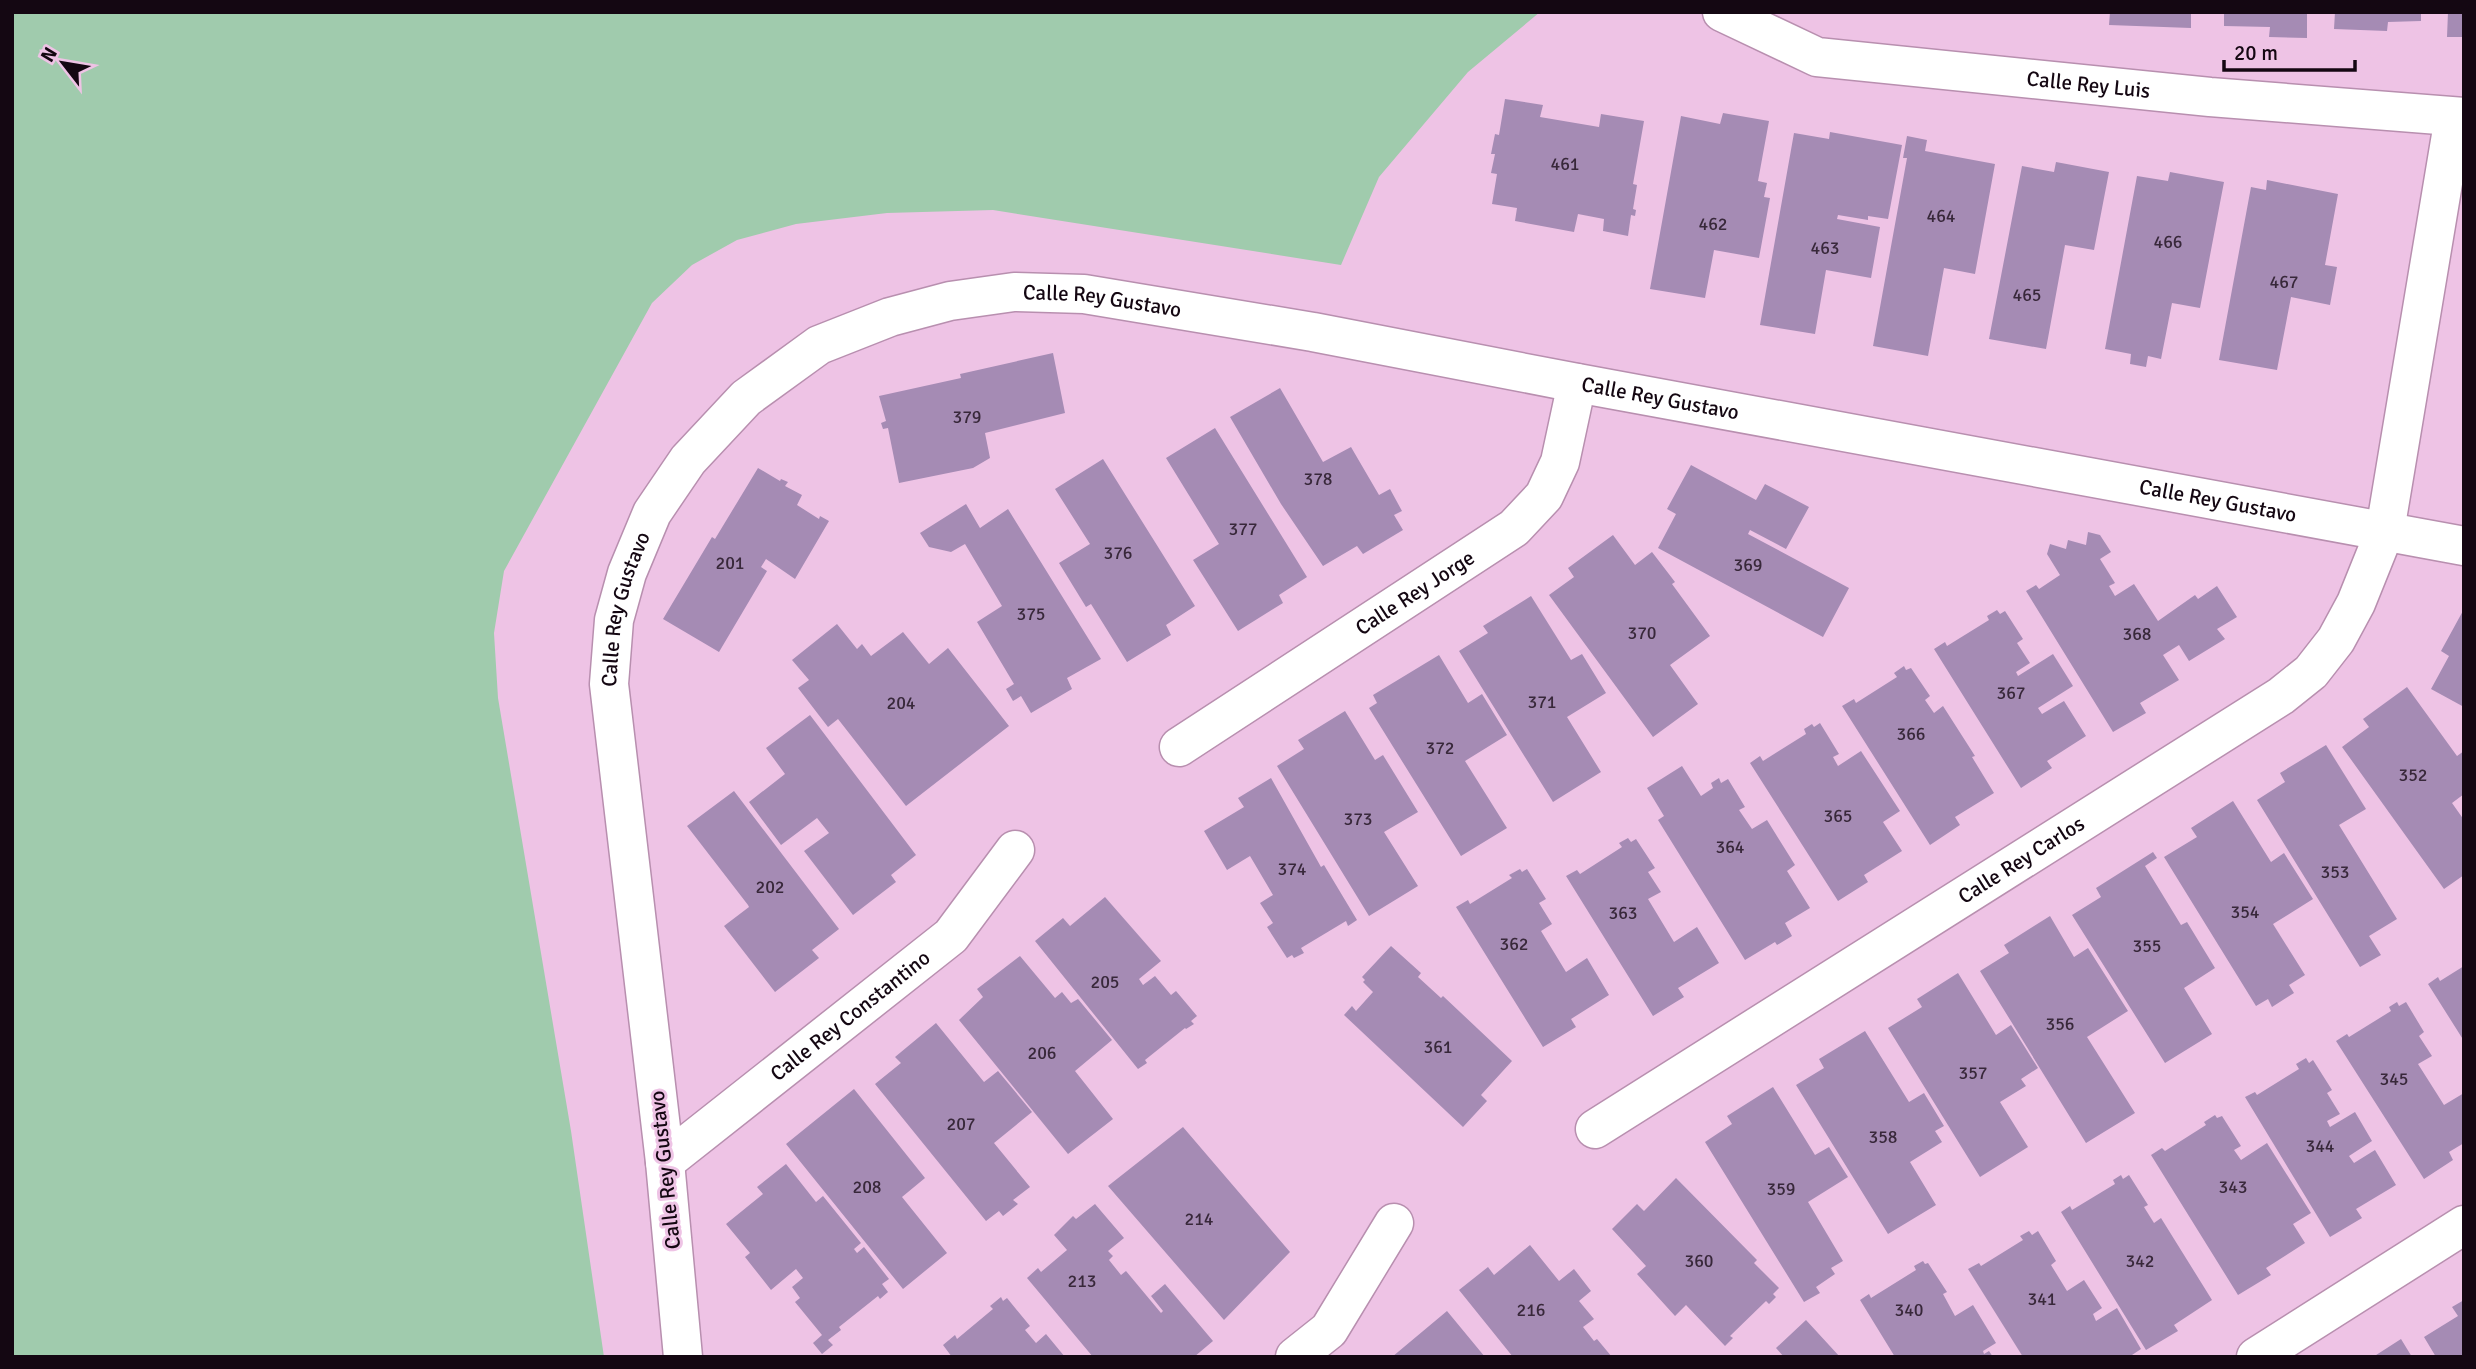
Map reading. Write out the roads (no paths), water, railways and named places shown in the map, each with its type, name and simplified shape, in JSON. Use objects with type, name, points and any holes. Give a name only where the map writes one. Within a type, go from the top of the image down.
[{"type":"street","name":"Calle Rey Luis","points":[[1722,12],[1817,57],[2210,97],[2459,117]]},
{"type":"street","name":"Calle Rey Carlos","points":[[1595,1129],[2281,696],[2311,672],[2336,639],[2356,603],[2385,531],[2459,117]]},
{"type":"street","name":"Calle Rey Gustavo","points":[[683,1357],[666,1162],[609,684],[614,620],[627,573],[652,513],[688,460],[746,398],[819,345],[890,317],[950,302],[1014,292],[1097,296],[1313,332],[2464,546]]},
{"type":"street","name":"Calle Rey Jorge","points":[[1179,747],[1514,528],[1544,496],[1559,462],[1577,383]]},
{"type":"street","name":"Calle Rey Constantino","points":[[666,1162],[951,936],[1015,850]]},
{"type":"street","points":[[1295,1357],[1329,1329],[1394,1223]]},
{"type":"street","points":[[2256,1357],[2464,1224]]}]
